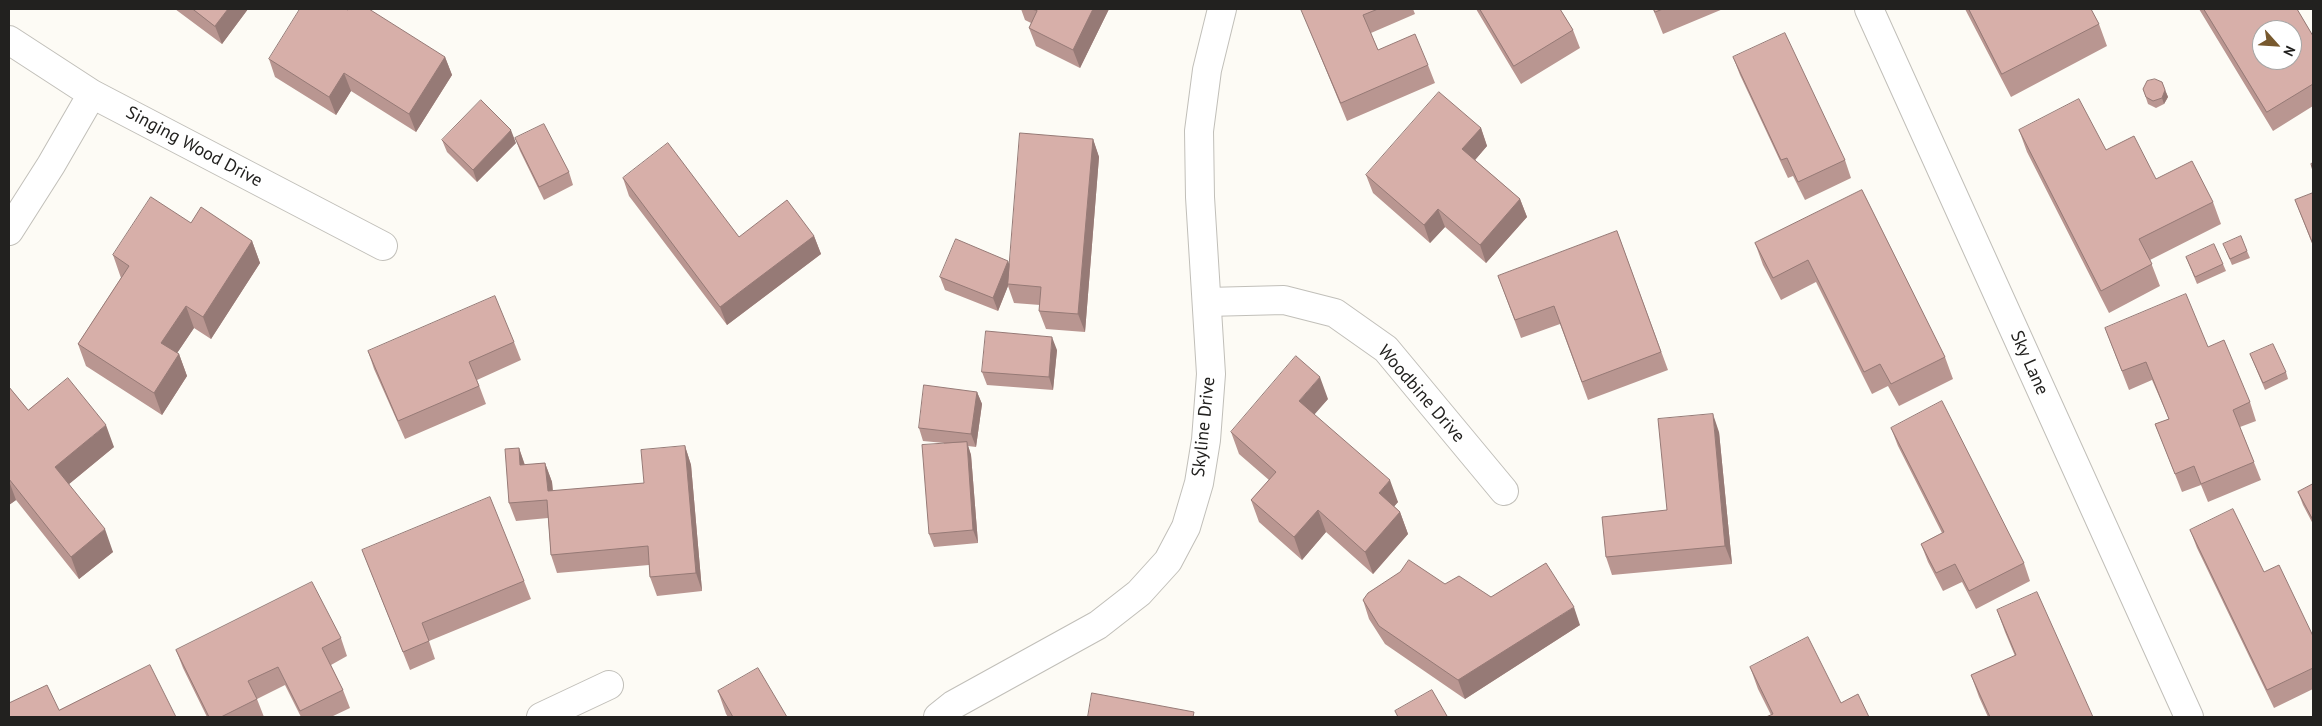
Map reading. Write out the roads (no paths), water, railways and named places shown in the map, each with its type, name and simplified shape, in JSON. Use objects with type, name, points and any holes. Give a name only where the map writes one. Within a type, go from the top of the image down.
[{"type":"street","name":"Skyline Drive","points":[[938,717],[953,705],[1098,625],[1139,593],[1168,561],[1186,527],[1199,484],[1202,466],[1210,374],[1208,302],[1200,197],[1200,131],[1207,70],[1222,9]]},
{"type":"street","name":"Sky Lane","points":[[1869,9],[2189,717]]},
{"type":"street","name":"Singing Wood Drive","points":[[9,40],[92,94],[383,246]]},
{"type":"street","points":[[9,231],[51,165],[92,94]]},
{"type":"street","name":"Woodbine Drive","points":[[1208,302],[1284,300],[1335,313],[1386,349],[1504,491]]},
{"type":"street","points":[[541,717],[609,685]]}]
